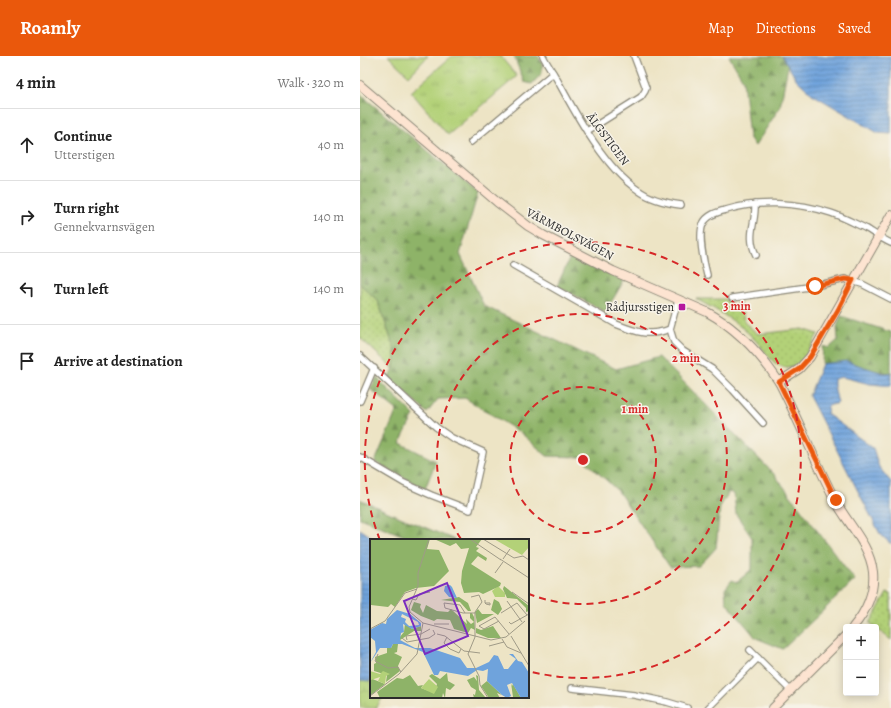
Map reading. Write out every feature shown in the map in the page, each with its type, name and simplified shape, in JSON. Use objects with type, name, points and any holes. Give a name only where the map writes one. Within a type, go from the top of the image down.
[{"type":"street","name":"ÄLGSTIGEN","points":[[543,56],[587,131],[606,157],[630,184],[646,195],[681,206]]},
{"type":"street","points":[[587,131],[641,97],[645,91],[646,88],[634,56]]},
{"type":"street","points":[[471,142],[553,73]]},
{"type":"street","name":"VÄRMBOLSVÄGEN","points":[[360,85],[496,202],[528,226],[542,235],[607,267],[718,318],[740,334],[762,357],[779,382],[836,500],[864,545],[870,559],[874,574],[870,599],[863,614],[855,624]]},
{"type":"street","points":[[755,204],[751,239],[756,255]]},
{"type":"street","points":[[707,275],[704,265],[701,238],[701,229],[705,220],[716,213],[738,206],[755,204],[783,204],[830,213],[891,243]]},
{"type":"street","points":[[779,382],[799,369],[810,357],[891,215]]},
{"type":"street","points":[[513,265],[616,324],[630,330],[656,334],[670,329]]},
{"type":"street","points":[[732,298],[815,286],[845,279],[853,280],[891,299]]},
{"type":"street","points":[[678,300],[670,329],[674,342],[678,347],[712,369],[763,423]]},
{"type":"street","points":[[360,356],[436,426],[452,438],[482,451],[470,510],[404,483],[360,457]]},
{"type":"street","points":[[360,401],[374,368]]},
{"type":"street","points":[[773,708],[843,638]]},
{"type":"street","points":[[750,650],[791,691]]},
{"type":"street","points":[[708,708],[758,658]]},
{"type":"street","points":[[572,688],[634,695],[687,708]]},
{"type":"green space","points":[[388,56],[428,56],[409,76]]},
{"type":"green space","points":[[452,56],[500,56],[517,76],[448,135],[411,92]]},
{"type":"green space","points":[[514,56],[538,56],[542,63],[542,73],[532,84],[524,82]]},
{"type":"green space","points":[[729,56],[782,56],[788,66],[780,107],[755,146],[749,137],[743,80]]},
{"type":"green space","points":[[360,94],[478,193],[460,254],[484,306],[616,369],[659,357],[774,474],[855,580],[783,649],[756,638],[726,602],[725,589],[732,580],[737,582],[752,569],[752,538],[736,514],[734,494],[729,492],[720,507],[716,548],[699,566],[670,567],[618,491],[581,457],[547,456],[521,433],[465,398],[438,399],[427,413],[389,377],[394,369],[395,351],[378,301],[360,284]]},
{"type":"green space","points":[[571,255],[624,281],[605,312],[557,286]]},
{"type":"green space","points":[[360,284],[378,301],[395,351],[394,369],[360,338]]},
{"type":"green space","points":[[696,299],[728,299],[731,304],[734,305],[740,302],[745,323],[758,334],[803,329],[818,334],[809,350],[801,360],[791,366],[780,366],[769,357],[750,334],[743,328],[720,312]]},
{"type":"green space","points":[[841,316],[891,332],[891,373],[822,364],[823,346],[829,348],[838,340],[837,327]]},
{"type":"green space","points":[[377,378],[414,415],[400,443],[436,461],[425,489],[375,462],[397,410],[370,389]]},
{"type":"green space","points":[[360,499],[453,539],[412,539],[360,518]]},
{"type":"green space","points":[[887,593],[891,594],[891,640],[879,630],[879,624],[870,623]]},
{"type":"green space","points":[[360,680],[370,681],[370,698],[382,698],[376,708],[360,708]]},
{"type":"water","points":[[782,56],[891,56],[891,134],[878,133],[812,94],[796,79]]},
{"type":"water","points":[[846,361],[883,373],[891,373],[891,386],[870,384],[842,377],[834,379],[834,387],[838,403],[828,406],[827,414],[873,448],[879,467],[891,482],[891,544],[880,534],[809,396],[822,364]]},
{"type":"water","points":[[360,529],[375,539],[370,539],[370,681],[360,680]]},
{"type":"place","name":"Rådjursstigen","points":[[682,307]]},
{"type":"route","points":[[815,286],[845,279],[853,280],[838,310],[810,357],[799,369],[779,382],[836,500]]}]
